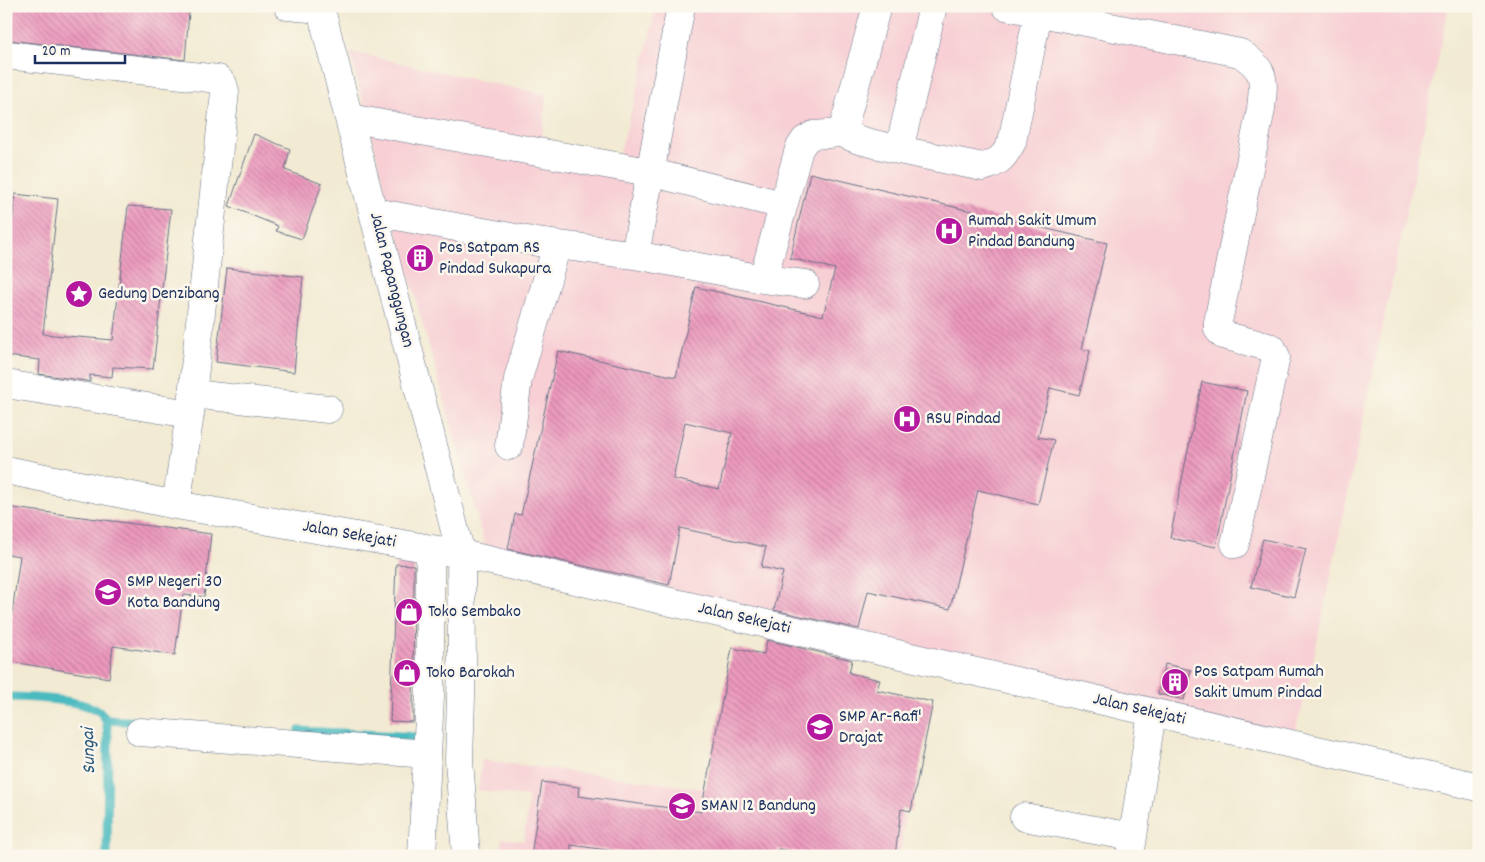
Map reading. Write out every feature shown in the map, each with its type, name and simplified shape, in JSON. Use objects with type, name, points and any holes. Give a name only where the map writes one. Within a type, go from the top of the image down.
[{"type":"street","points":[[288,6],[320,8]]},
{"type":"street","points":[[635,255],[681,6]]},
{"type":"street","points":[[842,133],[877,6]]},
{"type":"street","points":[[898,150],[934,6]]},
{"type":"street","points":[[1006,6],[1240,53],[1256,63],[1264,78],[1261,109],[1218,322],[1218,329],[1223,335],[1272,348],[1276,357],[1235,544]]},
{"type":"street","name":"Jalan Papanggungan","points":[[320,8],[461,554],[462,665],[459,760],[466,856]]},
{"type":"street","points":[[763,278],[799,149],[805,140],[813,135],[842,133],[859,140],[898,150],[982,167],[995,164],[1004,157],[1012,142],[1038,13]]},
{"type":"street","points":[[6,56],[218,79],[223,84],[225,92],[215,196],[191,404],[176,505]]},
{"type":"street","points":[[349,118],[650,172],[783,205]]},
{"type":"street","points":[[374,212],[556,245],[635,255],[805,284]]},
{"type":"street","points":[[509,446],[518,378],[556,245]]},
{"type":"street","points":[[6,384],[191,404],[328,409]]},
{"type":"street","name":"Jalan Sekejati","points":[[6,470],[176,505],[461,554],[1479,788]]},
{"type":"street","points":[[422,856],[430,696],[430,549]]},
{"type":"street","points":[[1024,817],[1132,846],[1152,713]]},
{"type":"street","points":[[140,732],[427,754]]},
{"type":"shaded area","name":"RSU Pindad","points":[[656,6],[1449,6],[1307,690],[1293,739],[489,560],[387,196],[350,52],[546,95],[542,139],[618,158],[638,88]]},
{"type":"shaded area","name":"SMAN 12 Bandung","points":[[482,760],[905,815],[900,856],[500,856],[502,838],[524,841],[529,797],[478,790]]},
{"type":"building","points":[[11,6],[138,6],[189,12],[185,60],[7,40]]},
{"type":"building","points":[[254,134],[290,149],[285,170],[322,184],[302,239],[276,231],[278,226],[229,206]]},
{"type":"building","points":[[810,173],[1107,243],[1082,349],[1090,351],[1079,395],[1050,388],[1038,437],[1054,440],[1038,504],[978,490],[950,609],[868,591],[859,629],[774,610],[783,572],[761,567],[766,547],[680,528],[669,585],[508,549],[515,514],[521,515],[558,351],[676,377],[696,287],[823,316],[835,269],[790,258]],"holes":[[[685,422],[732,433],[719,489],[673,479]]]},
{"type":"building","points":[[15,194],[58,199],[43,334],[113,340],[128,206],[171,209],[153,369],[113,367],[112,377],[90,375],[90,382],[39,374],[40,360],[6,356],[6,279]]},
{"type":"building","points":[[227,268],[303,277],[294,372],[216,362]]},
{"type":"building","points":[[1202,382],[1247,391],[1216,547],[1170,538]]},
{"type":"building","name":"SMP Negeri 30 Kota Bandung","points":[[6,507],[211,534],[204,597],[183,595],[175,655],[113,646],[109,678],[6,661],[6,619],[11,620],[20,556],[6,554]]},
{"type":"building","points":[[1263,539],[1306,549],[1294,597],[1251,587]]},
{"type":"building","points":[[396,564],[414,565],[413,722],[390,721]]},
{"type":"building","points":[[767,640],[852,660],[849,673],[880,680],[877,690],[933,702],[911,811],[901,809],[895,856],[824,856],[778,849],[777,856],[621,856],[622,852],[571,845],[570,856],[531,856],[542,782],[579,787],[578,796],[701,812],[732,648],[764,654]]},
{"type":"building","name":"Pos Satpam Rumah Sakit Umum Pindad","points":[[1165,664],[1191,670],[1184,700],[1158,694]]},
{"type":"waterway","name":"Sungai","points":[[6,697],[42,698],[72,702],[86,705],[105,717],[108,737],[107,856]]},
{"type":"waterway","points":[[107,720],[144,722]]},
{"type":"waterway","points":[[299,731],[420,737]]},
{"type":"place","name":"Rumah Sakit Umum Pindad Bandung","points":[[949,231]]},
{"type":"place","name":"Pos Satpam RS Pindad Sukapura","points":[[420,258]]},
{"type":"place","name":"Gedung Denzibang","points":[[79,294]]},
{"type":"place","name":"RSU Pindad","points":[[907,419]]},
{"type":"place","name":"SMP Negeri 30 Kota Bandung","points":[[108,592]]},
{"type":"place","name":"Toko Sembako","points":[[409,612]]},
{"type":"place","name":"Toko Barokah","points":[[407,673]]},
{"type":"place","name":"Pos Satpam Rumah Sakit Umum Pindad","points":[[1175,682]]},
{"type":"place","name":"SMP Ar-Rafi' Drajat","points":[[820,727]]},
{"type":"place","name":"SMAN 12 Bandung","points":[[682,806]]}]
